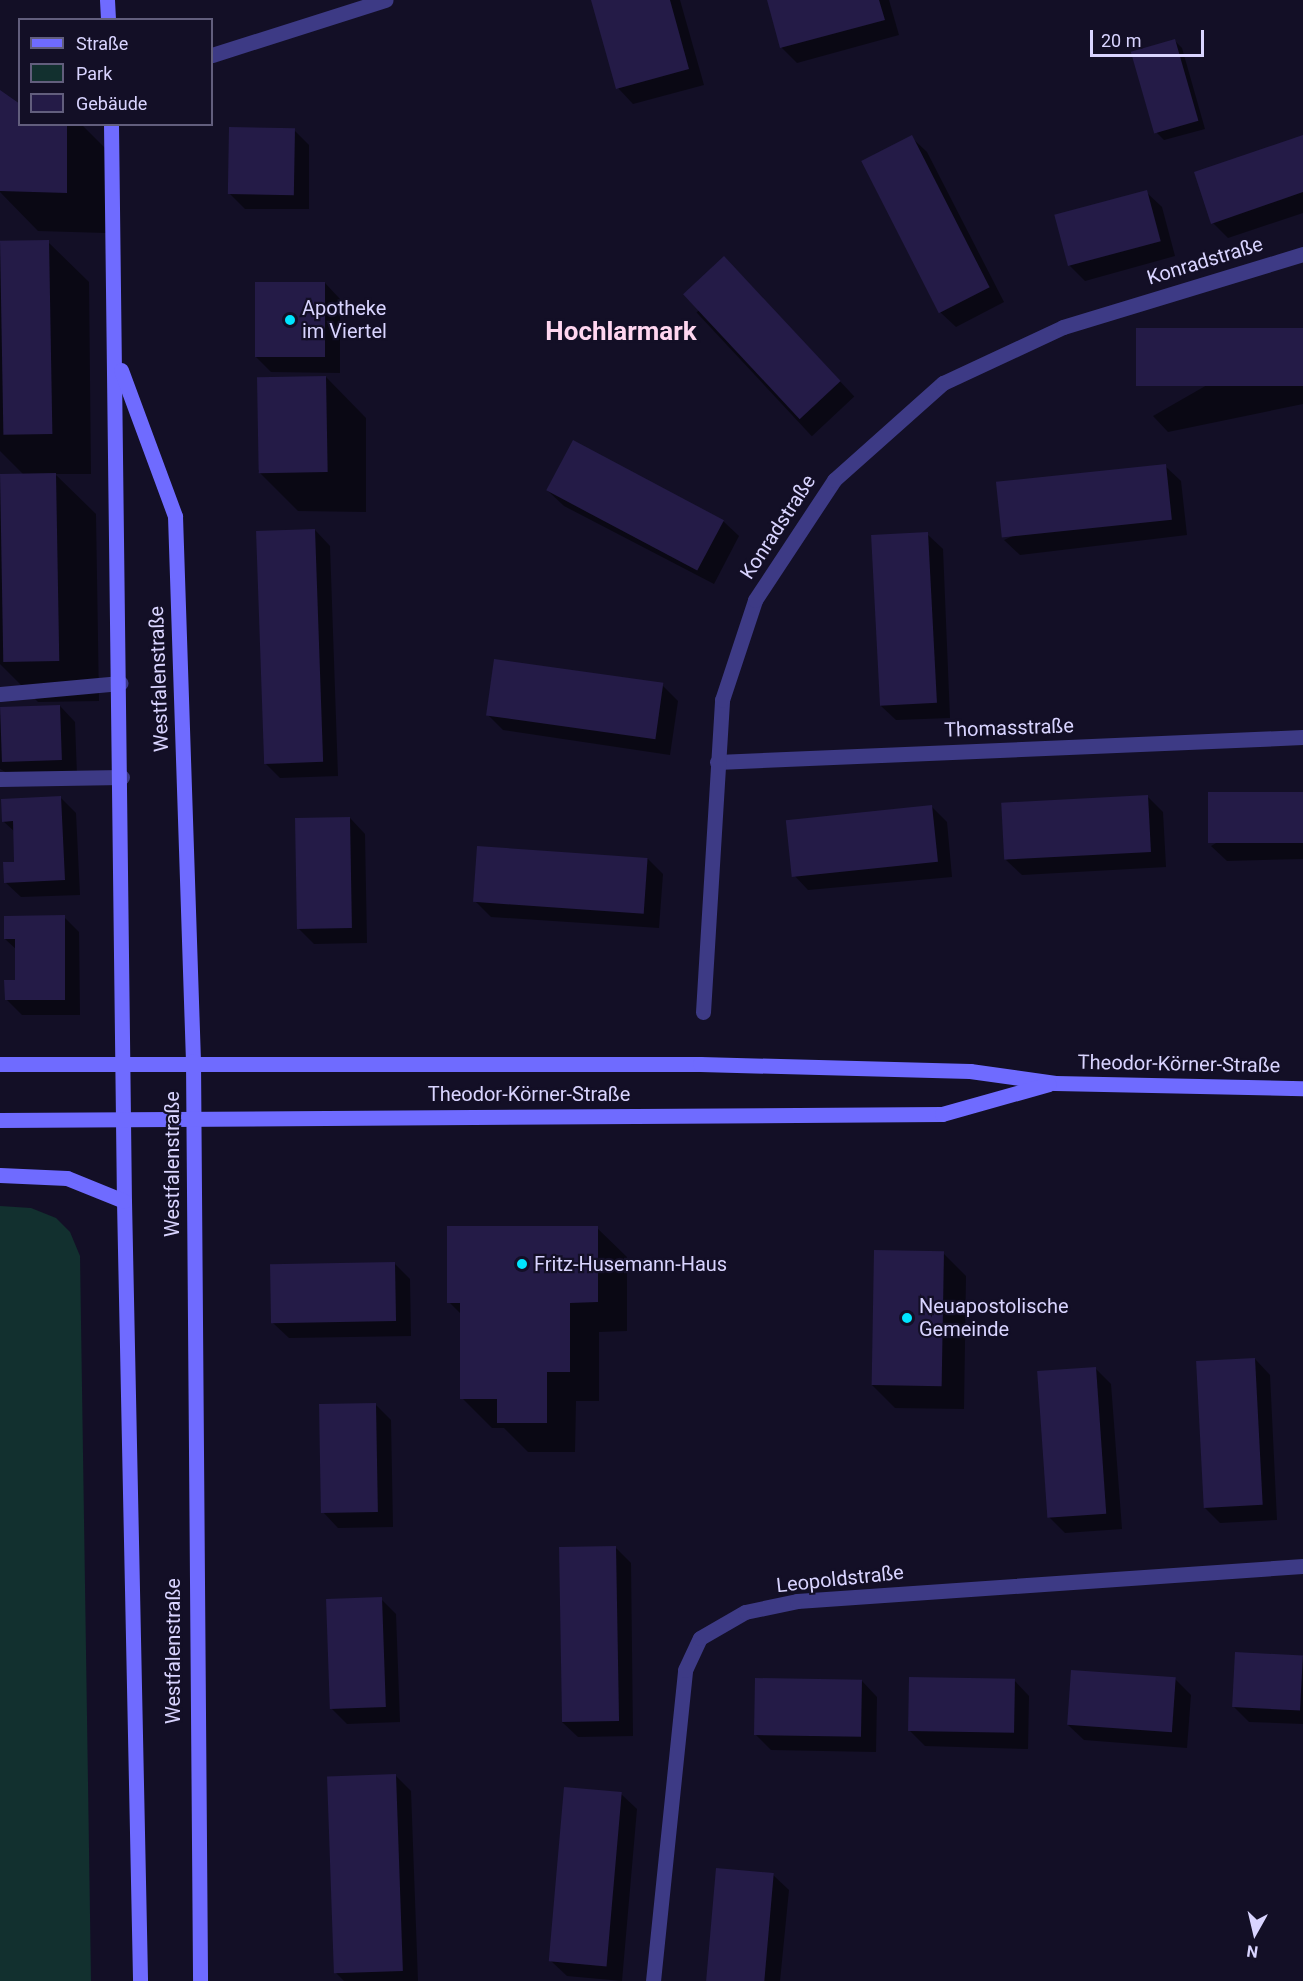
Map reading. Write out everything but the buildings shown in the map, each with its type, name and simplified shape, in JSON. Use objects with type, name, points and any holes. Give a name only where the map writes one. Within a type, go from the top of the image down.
[{"type":"main road","points":[[107,0],[108,18]]},
{"type":"main road","name":"Westfalenstraße","points":[[111,126],[117,358],[121,683],[124,1201],[140,1981]]},
{"type":"main road","name":"Westfalenstraße","points":[[117,358],[175,516],[194,1117],[200,1981]]},
{"type":"main road","name":"Theodor-Körner-Straße","points":[[0,1064],[193,1061],[811,1066],[969,1071],[1054,1083],[1303,1088]]},
{"type":"main road","name":"Theodor-Körner-Straße","points":[[0,1120],[942,1114],[1054,1083]]},
{"type":"main road","points":[[0,1175],[67,1178],[124,1201]]},
{"type":"street","points":[[213,55],[385,0]]},
{"type":"street","name":"Konradstraße","points":[[703,1012],[722,699],[755,600],[834,480],[888,428],[943,383],[1063,327],[1303,254]]},
{"type":"street","points":[[0,694],[121,683]]},
{"type":"street","name":"Thomasstraße","points":[[717,762],[1303,737]]},
{"type":"street","points":[[0,779],[122,777]]},
{"type":"street","name":"Leopoldstraße","points":[[653,1981],[684,1681],[700,1638],[745,1612],[797,1601],[1303,1566]]},
{"type":"green space","points":[[0,1206],[31,1208],[56,1218],[70,1232],[80,1256],[91,1981],[0,1981]]},
{"type":"place","name":"Apotheke im Viertel","points":[[290,320]]},
{"type":"place","name":"Fritz-Husemann-Haus","points":[[522,1264]]},
{"type":"place","name":"Neuapostolische Gemeinde","points":[[907,1318]]},
{"type":"district","name":"Hochlarmark","points":[[621,332]]}]
